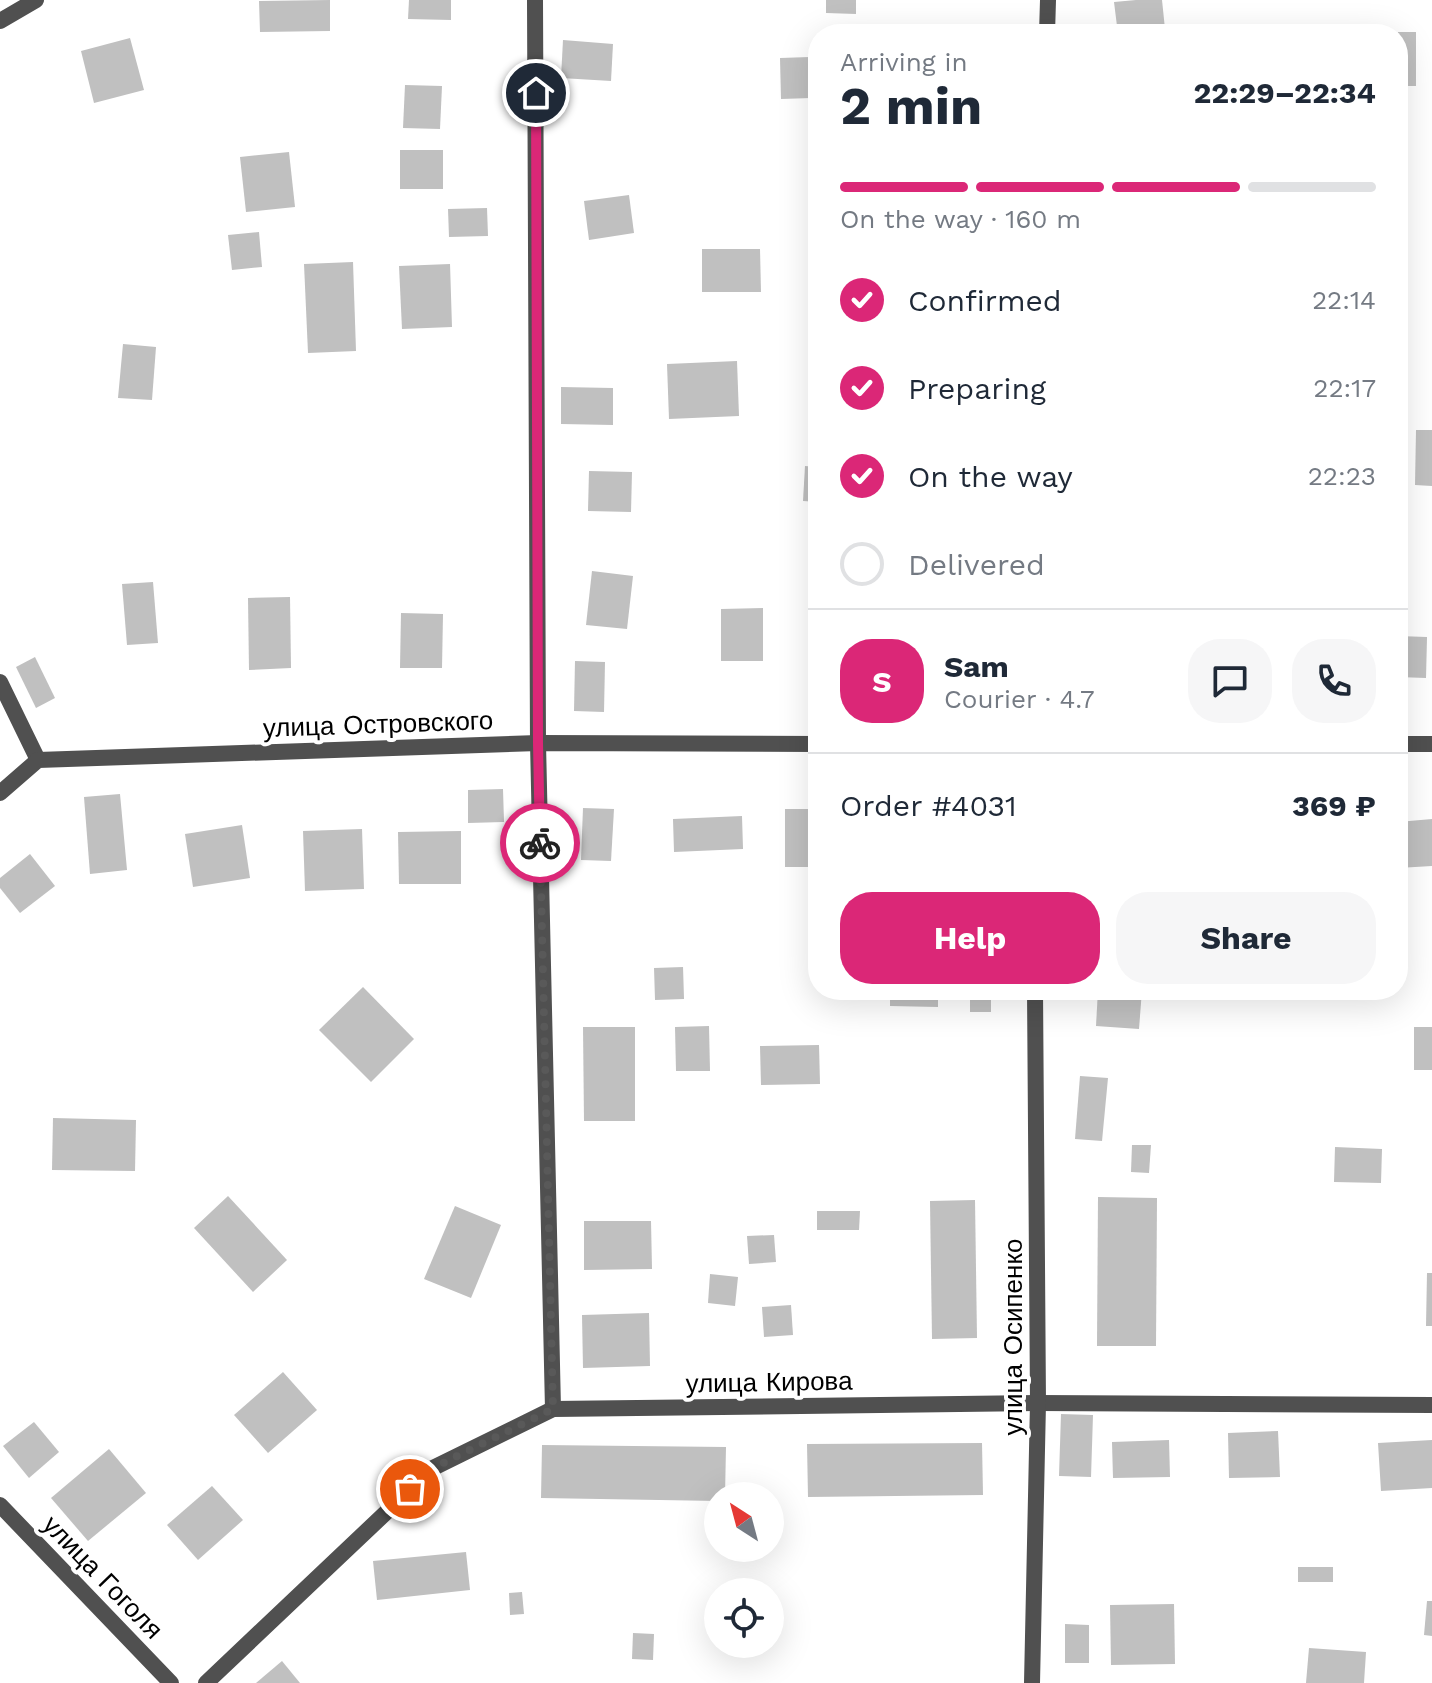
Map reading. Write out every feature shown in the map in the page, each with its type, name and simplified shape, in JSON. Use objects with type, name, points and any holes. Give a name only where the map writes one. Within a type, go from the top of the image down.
[{"type":"street","points":[[0,21],[36,0]]},
{"type":"street","points":[[535,0],[538,743],[553,1409]]},
{"type":"street","points":[[1047,24],[1048,0]]},
{"type":"street","points":[[0,682],[38,760],[0,793]]},
{"type":"street","name":"улица Островского","points":[[38,760],[538,743],[808,744]]},
{"type":"street","points":[[1408,744],[1432,744]]},
{"type":"street","name":"улица Осипенко","points":[[1032,1683],[1038,1403],[1035,1000]]},
{"type":"street","name":"улица Кирова","points":[[206,1683],[433,1468],[553,1409],[1038,1403],[1432,1405]]},
{"type":"street","name":"улица Гоголя","points":[[0,1505],[171,1683]]},
{"type":"building","points":[[330,0],[330,31],[260,32],[259,1]]},
{"type":"building","points":[[409,0],[451,0],[451,20],[408,19]]},
{"type":"building","points":[[826,0],[856,0],[856,14],[826,13]]},
{"type":"building","points":[[1162,0],[1164,24],[1117,24],[1114,2]]},
{"type":"building","points":[[1408,32],[1416,32],[1416,86],[1408,86]]},
{"type":"building","points":[[130,38],[144,90],[94,103],[81,51]]},
{"type":"building","points":[[563,40],[613,44],[611,81],[561,78]]},
{"type":"building","points":[[808,57],[808,98],[781,99],[780,58]]},
{"type":"building","points":[[405,85],[442,86],[440,129],[403,128]]},
{"type":"building","points":[[400,150],[443,150],[443,189],[400,189]]},
{"type":"building","points":[[289,152],[295,207],[246,212],[240,157]]},
{"type":"building","points":[[629,195],[634,233],[589,240],[584,201]]},
{"type":"building","points":[[487,208],[488,236],[449,237],[448,209]]},
{"type":"building","points":[[259,232],[262,267],[232,270],[228,235]]},
{"type":"building","points":[[702,249],[760,249],[761,292],[702,292]]},
{"type":"building","points":[[353,262],[356,351],[308,353],[304,264]]},
{"type":"building","points":[[450,264],[452,327],[402,329],[399,266]]},
{"type":"building","points":[[123,344],[156,347],[152,400],[118,398]]},
{"type":"building","points":[[737,361],[739,416],[669,419],[667,364]]},
{"type":"building","points":[[561,387],[613,388],[613,425],[561,424]]},
{"type":"building","points":[[1416,430],[1432,430],[1432,486],[1415,485]]},
{"type":"building","points":[[805,466],[808,466],[808,501],[803,501]]},
{"type":"building","points":[[589,471],[632,472],[631,512],[588,511]]},
{"type":"building","points":[[592,571],[633,576],[627,629],[586,625]]},
{"type":"building","points":[[153,582],[158,643],[127,645],[122,584]]},
{"type":"building","points":[[290,597],[291,668],[249,670],[248,598]]},
{"type":"building","points":[[763,608],[763,661],[721,661],[721,609]]},
{"type":"building","points":[[401,613],[443,614],[442,668],[400,668]]},
{"type":"building","points":[[1408,636],[1427,637],[1426,678],[1408,677]]},
{"type":"building","points":[[35,657],[55,698],[36,708],[16,667]]},
{"type":"building","points":[[575,661],[605,662],[604,712],[574,711]]},
{"type":"building","points":[[503,789],[504,822],[468,823],[468,790]]},
{"type":"building","points":[[120,794],[127,870],[90,874],[84,797]]},
{"type":"building","points":[[583,808],[614,809],[611,861],[581,860]]},
{"type":"building","points":[[785,809],[808,809],[808,867],[785,867]]},
{"type":"building","points":[[742,816],[743,849],[674,852],[673,819]]},
{"type":"building","points":[[1432,819],[1432,866],[1408,867],[1408,821]]},
{"type":"building","points":[[242,825],[250,878],[193,887],[185,834]]},
{"type":"building","points":[[362,829],[364,889],[305,891],[303,831]]},
{"type":"building","points":[[461,831],[461,884],[399,884],[398,832]]},
{"type":"building","points":[[30,854],[55,886],[20,913],[0,888],[0,878]]},
{"type":"building","points":[[683,967],[684,999],[655,1000],[654,968]]},
{"type":"building","points":[[363,987],[414,1039],[371,1082],[319,1030]]},
{"type":"building","points":[[890,1000],[938,1000],[938,1007],[890,1006]]},
{"type":"building","points":[[970,1000],[991,1000],[991,1012],[970,1012]]},
{"type":"building","points":[[1097,1000],[1141,1000],[1139,1029],[1096,1026]]},
{"type":"building","points":[[709,1026],[710,1071],[676,1071],[675,1027]]},
{"type":"building","points":[[583,1027],[635,1027],[635,1121],[584,1121]]},
{"type":"building","points":[[1414,1027],[1432,1027],[1432,1070],[1414,1070]]},
{"type":"building","points":[[819,1045],[820,1084],[761,1085],[760,1046]]},
{"type":"building","points":[[1080,1076],[1108,1078],[1102,1141],[1075,1139]]},
{"type":"building","points":[[53,1118],[136,1120],[135,1171],[52,1170]]},
{"type":"building","points":[[1132,1145],[1151,1145],[1149,1173],[1131,1172]]},
{"type":"building","points":[[1335,1147],[1382,1149],[1381,1183],[1334,1182]]},
{"type":"building","points":[[228,1196],[287,1260],[253,1292],[194,1228]]},
{"type":"building","points":[[1098,1197],[1157,1198],[1156,1346],[1097,1346]]},
{"type":"building","points":[[975,1200],[977,1338],[932,1339],[930,1201]]},
{"type":"building","points":[[455,1206],[501,1225],[471,1298],[424,1279]]},
{"type":"building","points":[[817,1211],[860,1211],[859,1230],[817,1230]]},
{"type":"building","points":[[584,1221],[651,1221],[652,1269],[584,1270]]},
{"type":"building","points":[[774,1235],[776,1262],[749,1264],[747,1236]]},
{"type":"building","points":[[1427,1273],[1432,1273],[1432,1326],[1426,1326]]},
{"type":"building","points":[[710,1274],[738,1277],[735,1306],[708,1303]]},
{"type":"building","points":[[791,1305],[793,1335],[764,1337],[762,1307]]},
{"type":"building","points":[[649,1313],[650,1366],[583,1368],[582,1315]]},
{"type":"building","points":[[283,1372],[317,1410],[268,1453],[234,1415]]},
{"type":"building","points":[[1061,1414],[1093,1415],[1091,1477],[1059,1476]]},
{"type":"building","points":[[34,1422],[59,1452],[29,1478],[3,1446]]},
{"type":"building","points":[[1278,1431],[1280,1477],[1229,1478],[1228,1433]]},
{"type":"building","points":[[1169,1440],[1170,1477],[1113,1478],[1112,1442]]},
{"type":"building","points":[[1432,1440],[1432,1488],[1381,1491],[1378,1443]]},
{"type":"building","points":[[982,1443],[983,1495],[808,1497],[807,1444]]},
{"type":"building","points":[[542,1445],[726,1447],[725,1482],[704,1482],[704,1501],[541,1498]]},
{"type":"building","points":[[109,1449],[146,1493],[88,1541],[51,1498]]},
{"type":"building","points":[[212,1486],[243,1520],[198,1560],[167,1525]]},
{"type":"building","points":[[466,1552],[470,1590],[377,1600],[373,1561]]},
{"type":"building","points":[[1298,1567],[1333,1567],[1333,1582],[1298,1582]]},
{"type":"building","points":[[522,1592],[524,1614],[510,1615],[509,1593]]},
{"type":"building","points":[[1427,1601],[1432,1601],[1432,1636],[1424,1635]]},
{"type":"building","points":[[1174,1604],[1175,1664],[1111,1665],[1110,1605]]},
{"type":"building","points":[[1065,1624],[1089,1625],[1089,1663],[1065,1663]]},
{"type":"building","points":[[633,1633],[654,1634],[653,1660],[632,1659]]},
{"type":"building","points":[[1309,1648],[1366,1652],[1364,1683],[1306,1683]]},
{"type":"building","points":[[282,1661],[300,1683],[256,1683]]},
{"type":"way so far","points":[[410,1489],[433,1468],[553,1409],[540,843]]},
{"type":"route","points":[[536,93],[540,843]]}]
